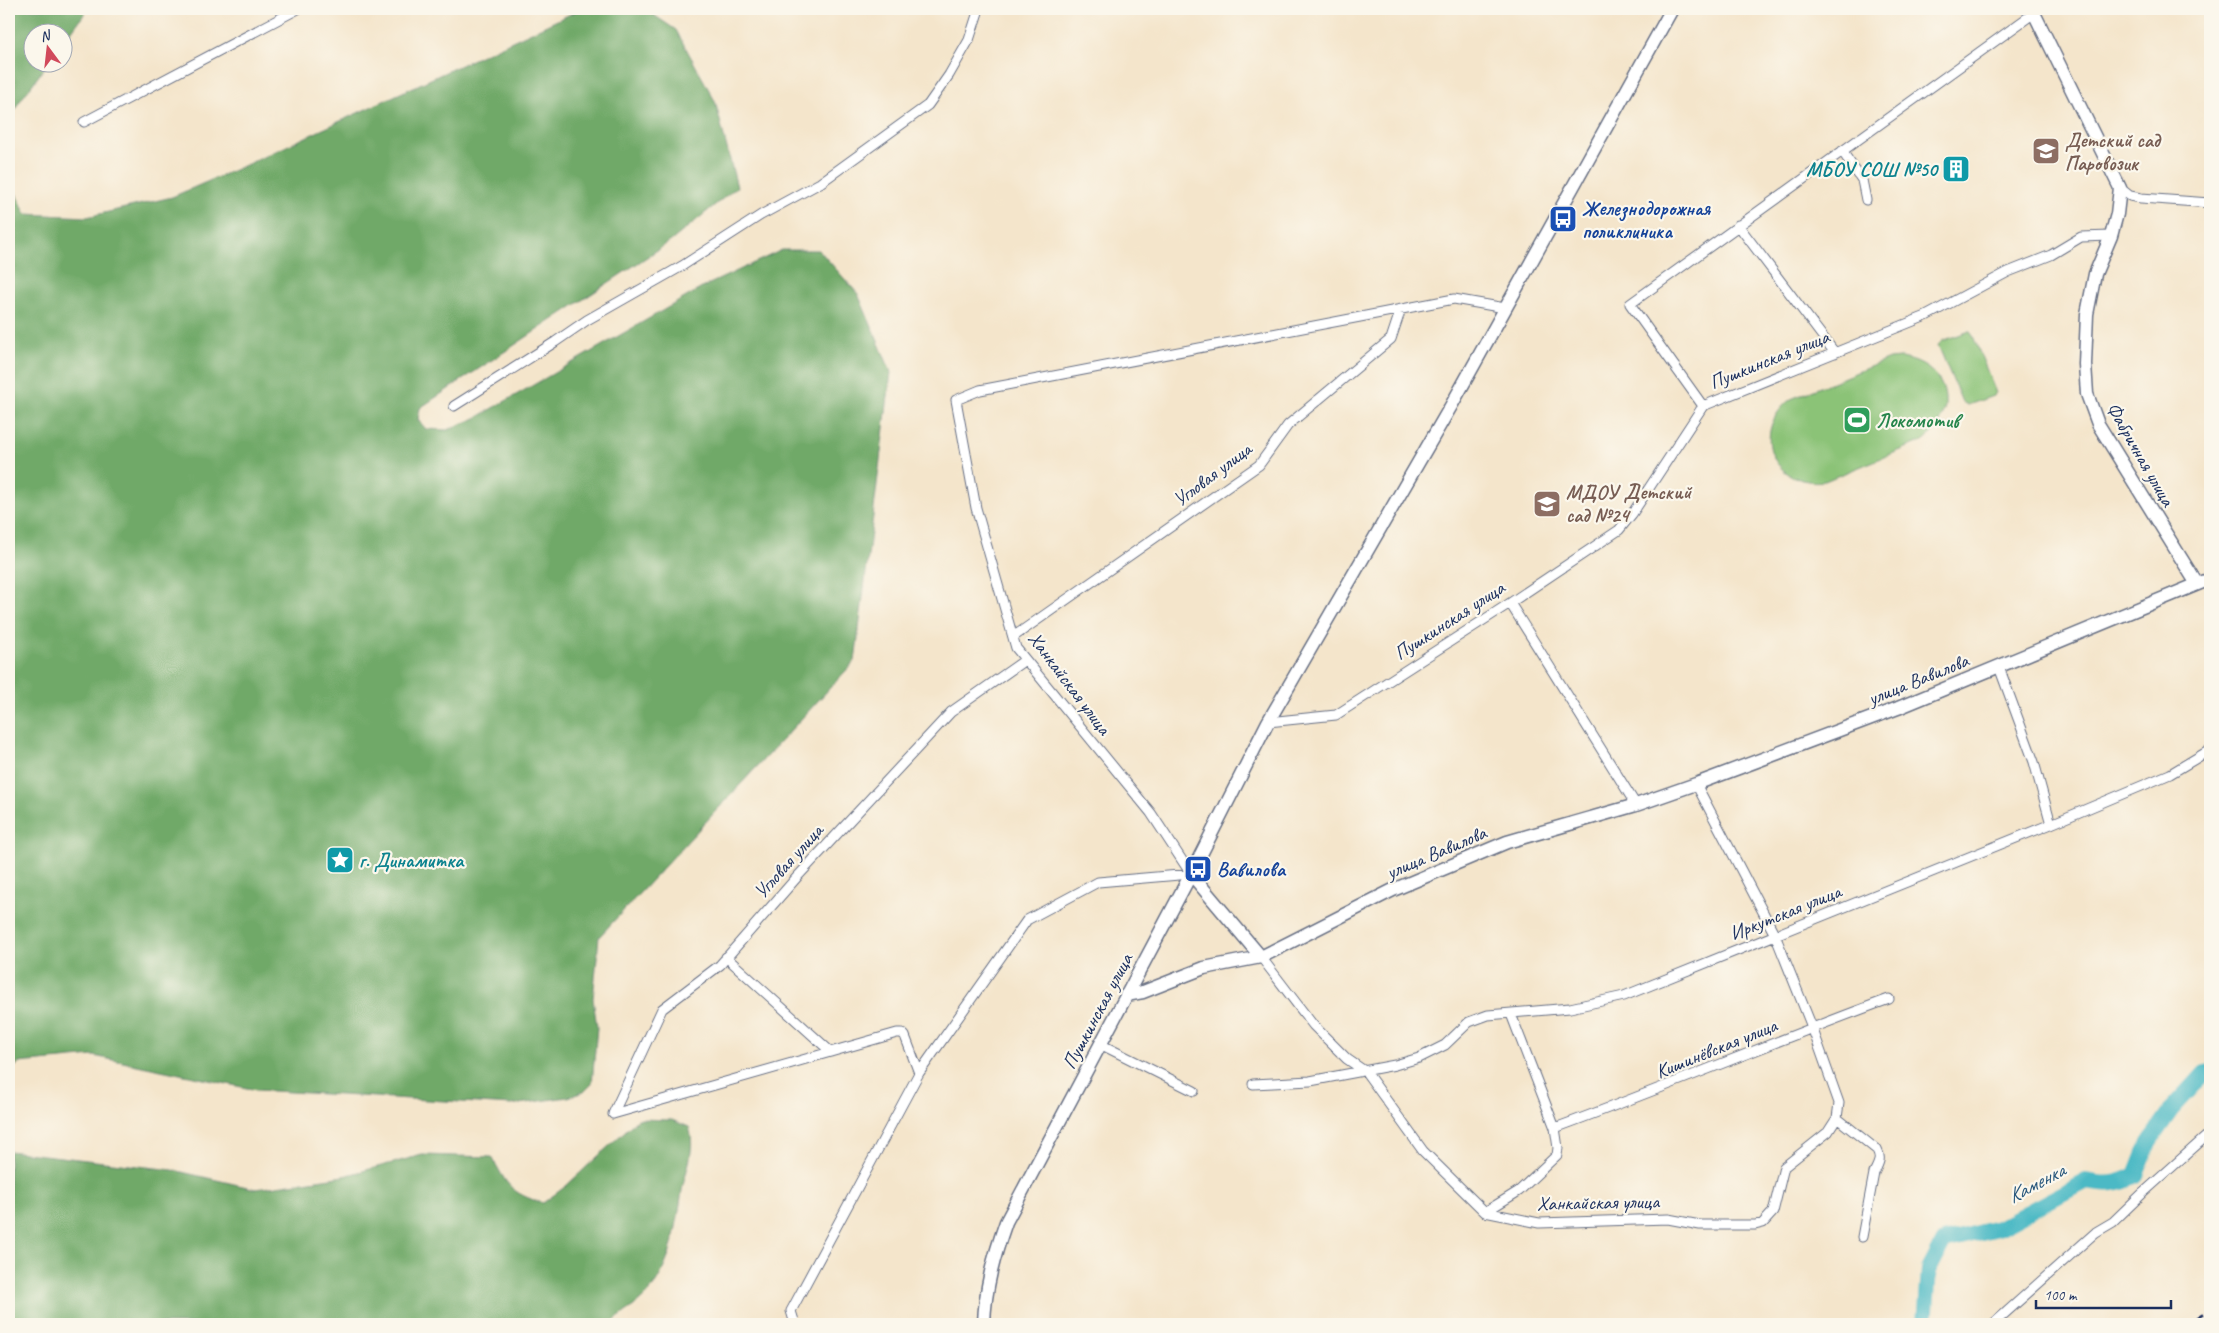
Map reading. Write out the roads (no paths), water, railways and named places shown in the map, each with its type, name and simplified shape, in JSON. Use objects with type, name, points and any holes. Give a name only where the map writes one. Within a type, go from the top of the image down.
[{"type":"main road","name":"Пушкинская улица","points":[[984,1324],[985,1304],[992,1261],[1006,1222],[1268,722],[1451,406],[1672,9]]},
{"type":"main road","points":[[2033,11],[2120,188]]},
{"type":"main road","name":"Фабричная улица","points":[[2120,188],[2117,214],[2111,236],[2095,274],[2088,314],[2085,364],[2087,394],[2098,424],[2197,584]]},
{"type":"main road","name":"улица Вавилова","points":[[1126,995],[1142,992],[1204,968],[1261,957],[1393,890],[1507,842],[1636,805],[1696,784],[1999,667],[2210,578]]},
{"type":"main road","points":[[1190,874],[1261,957]]},
{"type":"street","points":[[84,122],[298,9]]},
{"type":"street","points":[[454,406],[556,342],[587,320],[682,266],[761,215],[820,183],[928,105],[949,75],[969,40],[979,9]]},
{"type":"street","points":[[1703,406],[1630,304],[1688,264],[1738,225],[2033,11]]},
{"type":"street","points":[[1842,151],[1862,180],[1866,200]]},
{"type":"street","points":[[2120,188],[2130,196],[2141,198],[2210,204]]},
{"type":"street","points":[[1738,225],[1835,353]]},
{"type":"street","name":"Пушкинская улица","points":[[1268,722],[1336,715],[1619,530],[1632,514],[1703,406],[1926,316],[2008,272],[2051,255],[2081,237],[2111,236]]},
{"type":"street","points":[[1401,309],[1454,299],[1505,308]]},
{"type":"street","name":"Ханкайская улица","points":[[1190,874],[1151,813],[1016,648],[976,508],[956,400],[980,390],[1401,309]]},
{"type":"street","name":"Угловая улица","points":[[1012,637],[1259,465],[1288,425],[1392,339],[1401,309]]},
{"type":"street","points":[[1510,603],[1636,805]]},
{"type":"street","name":"Угловая улица","points":[[831,1052],[613,1114],[662,1009],[720,965],[798,876],[951,712],[1025,660]]},
{"type":"street","points":[[1999,667],[2034,762],[2051,824]]},
{"type":"street","name":"Иркутская улица","points":[[1253,1084],[1310,1081],[1366,1072],[1419,1058],[1445,1045],[1470,1022],[1488,1016],[1570,1008],[1624,996],[2051,824],[2170,774],[2210,750]]},
{"type":"street","points":[[1696,784],[1775,935],[1838,1097],[1839,1110],[1837,1118],[1879,1154],[1879,1163],[1874,1173],[1862,1237]]},
{"type":"street","points":[[795,1324],[791,1311],[920,1073],[1027,920],[1098,882],[1190,874]]},
{"type":"street","points":[[726,957],[831,1052],[902,1032],[920,1073]]},
{"type":"street","points":[[1261,957],[1313,1025],[1347,1059],[1366,1072],[1423,1151],[1486,1212],[1518,1191],[1556,1155],[1558,1148],[1555,1128],[1511,1014]]},
{"type":"street","name":"Кишинёвская улица","points":[[1555,1128],[1665,1088],[1812,1027],[1889,999]]},
{"type":"street","points":[[1100,1044],[1194,1091]]},
{"type":"street","name":"Ханкайская улица","points":[[1486,1212],[1539,1223],[1668,1219],[1700,1225],[1754,1225],[1763,1223],[1773,1212],[1784,1167],[1828,1132],[1837,1118]]},
{"type":"street","points":[[1993,1324],[2096,1232],[2113,1222],[2142,1193],[2210,1133]]},
{"type":"waterway","name":"Каменка","points":[[1925,1324],[1929,1270],[1944,1241],[1998,1228],[2086,1181],[2111,1183],[2123,1181],[2136,1175],[2149,1142],[2172,1109],[2205,1073],[2210,1072]]},
{"type":"railway","points":[[2205,9],[2210,16]]},
{"type":"railway","points":[[2186,1324],[2210,1309]]},
{"type":"place","name":"Детский сад Паровозик","points":[[2046,151]]},
{"type":"place","name":"МБОУ СОШ №50","points":[[1956,169]]},
{"type":"place","name":"Железнодорожная поликлиника","points":[[1563,219]]},
{"type":"place","name":"Локомотив","points":[[1857,420]]},
{"type":"place","name":"МДОУ Детский сад №24","points":[[1547,504]]},
{"type":"place","name":"г. Динамитка","points":[[340,860]]},
{"type":"place","name":"Вавилова","points":[[1198,869]]}]
